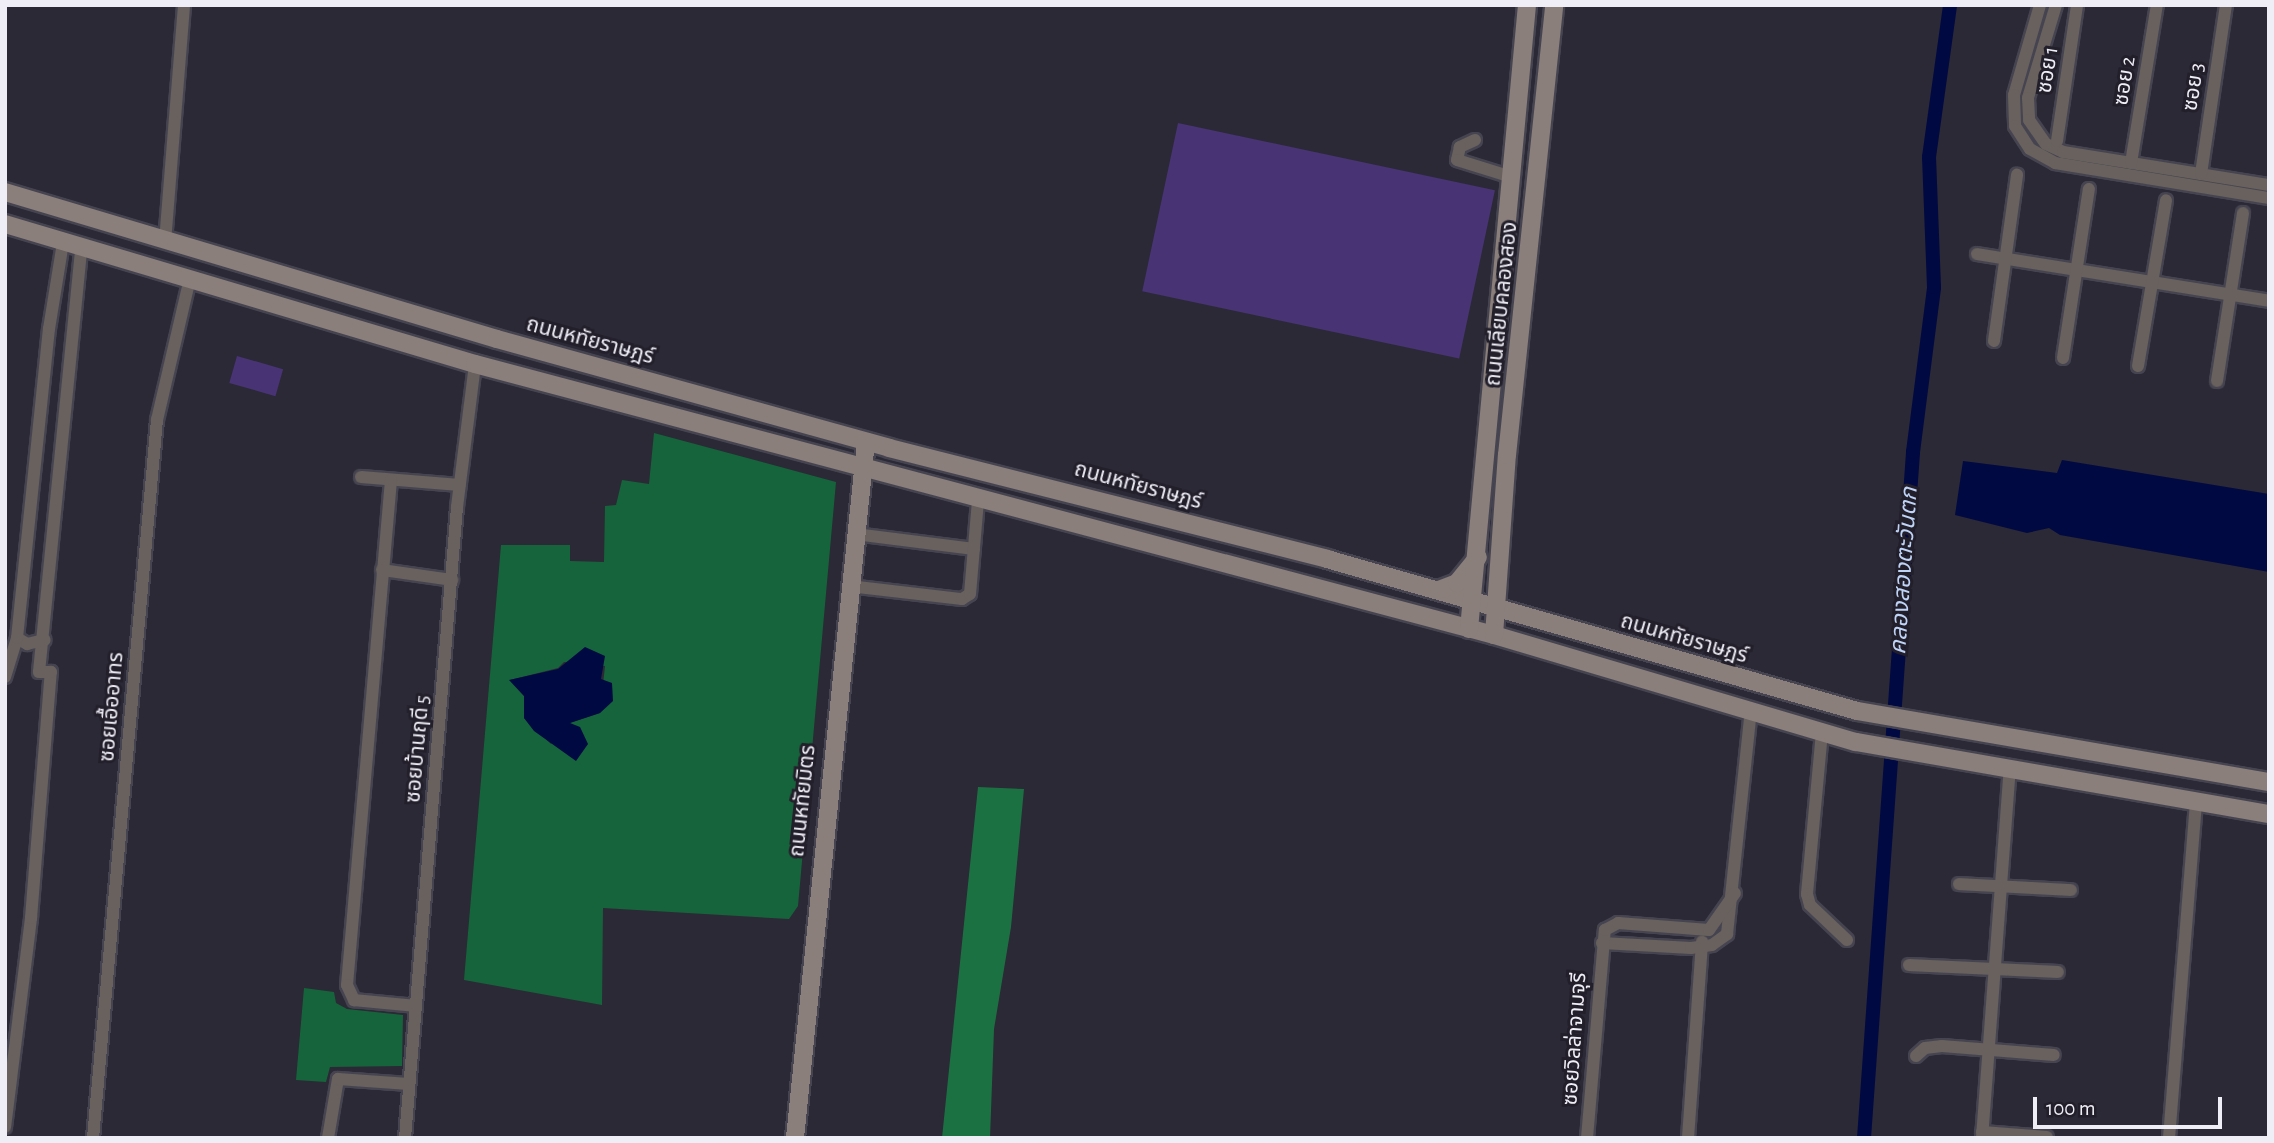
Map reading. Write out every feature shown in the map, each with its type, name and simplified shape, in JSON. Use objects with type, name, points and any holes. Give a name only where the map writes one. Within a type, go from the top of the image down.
[{"type":"main road","name":"ถนนเลียบคลองสอง","points":[[1469,629],[1476,602],[1527,5]]},
{"type":"main road","name":"ถนนเลียบคลองสอง","points":[[1494,635],[1554,5]]},
{"type":"main road","name":"ถนนหทัยราษฎร์","points":[[5,192],[165,243],[866,442],[1439,590],[1520,616],[1857,711],[1925,725],[2269,782]]},
{"type":"main road","points":[[5,224],[189,282],[475,364],[862,470],[1494,635],[1856,742],[2269,814]]},
{"type":"main road","name":"ถนนหทัยมิตร","points":[[795,1138],[849,586],[866,442]]},
{"type":"main road","points":[[1439,590],[1457,583],[1478,557]]},
{"type":"main road","points":[[1498,572],[1520,616]]},
{"type":"street","points":[[165,243],[184,5]]},
{"type":"street","points":[[2040,5],[2014,95],[2015,126],[2030,149],[2055,163],[2269,198]]},
{"type":"street","points":[[2056,5],[2028,98],[2029,120],[2054,149],[2200,174],[2268,181]]},
{"type":"street","name":"ซอย 1","points":[[2057,141],[2077,5]]},
{"type":"street","name":"ซอย 2","points":[[2131,163],[2157,5]]},
{"type":"street","name":"ซอย 3","points":[[2200,174],[2226,5]]},
{"type":"street","points":[[1475,140],[1460,147],[1457,160],[1512,177]]},
{"type":"street","points":[[1994,341],[2003,258],[2017,175]]},
{"type":"street","points":[[2063,358],[2089,189]]},
{"type":"street","points":[[2138,366],[2166,200]]},
{"type":"street","points":[[2217,381],[2244,213]]},
{"type":"street","points":[[5,677],[17,638],[63,243]]},
{"type":"street","points":[[5,1127],[31,918],[51,672],[39,672],[45,640],[81,249]]},
{"type":"street","points":[[1977,254],[2269,300]]},
{"type":"street","name":"ซอยเอื้ออาทร","points":[[93,1138],[157,419],[189,282]]},
{"type":"street","name":"ซอยบ้านฤดี 5","points":[[405,1138],[460,485],[475,364]]},
{"type":"street","points":[[361,477],[460,485]]},
{"type":"street","points":[[391,480],[347,985],[354,1000],[416,1006]]},
{"type":"street","points":[[33,490],[57,492]]},
{"type":"street","points":[[849,586],[962,599],[970,594],[978,500]]},
{"type":"street","points":[[855,534],[974,549]]},
{"type":"street","points":[[382,570],[452,580]]},
{"type":"street","points":[[17,638],[27,644],[45,640]]},
{"type":"street","points":[[1735,892],[1714,927],[1703,930],[1618,923],[1605,930],[1602,943],[1702,947],[1727,934],[1735,892],[1751,711]]},
{"type":"street","points":[[1822,732],[1807,894],[1810,905],[1847,940]]},
{"type":"street","points":[[2010,769],[1982,1135],[2047,1137]]},
{"type":"street","points":[[2169,1138],[2196,802]]},
{"type":"street","points":[[1959,884],[2071,890]]},
{"type":"street","points":[[1688,1138],[1703,930]]},
{"type":"street","name":"ซอยวิลล่าจามจุรี","points":[[1587,1138],[1602,943]]},
{"type":"street","points":[[1909,965],[2058,972]]},
{"type":"street","points":[[1916,1056],[1925,1048],[1942,1046],[2054,1055]]},
{"type":"street","points":[[328,1138],[338,1079],[410,1084]]},
{"type":"green space","points":[[654,433],[836,482],[798,906],[789,919],[603,908],[602,1005],[464,980],[501,545],[570,545],[570,561],[604,562],[605,506],[616,505],[622,480],[649,484]],"holes":[[[564,662],[605,666],[600,713],[569,723],[551,744],[524,718],[524,696],[510,680],[558,668]]]},
{"type":"green space","points":[[978,787],[1024,789],[1011,927],[994,1029],[990,1138],[942,1138]]},
{"type":"green space","points":[[304,988],[334,992],[336,1003],[347,1009],[403,1015],[402,1066],[330,1067],[326,1082],[296,1080]]},
{"type":"shaded area","points":[[2062,460],[2269,494],[2269,572],[2060,535],[2049,528],[2027,533],[1955,515],[1963,461],[2057,473]]},
{"type":"shaded area","points":[[585,647],[605,656],[601,679],[612,683],[613,701],[600,713],[570,723],[580,727],[588,744],[576,761],[534,731],[524,718],[524,696],[509,680],[558,669]]},
{"type":"building","points":[[1178,123],[1495,190],[1459,359],[1142,291]]},
{"type":"building","points":[[237,356],[283,369],[275,396],[229,383]]},
{"type":"waterway","name":"คลองสองตะวันตก","points":[[1864,1138],[1913,452],[1934,287],[1929,157],[1950,5]]}]
